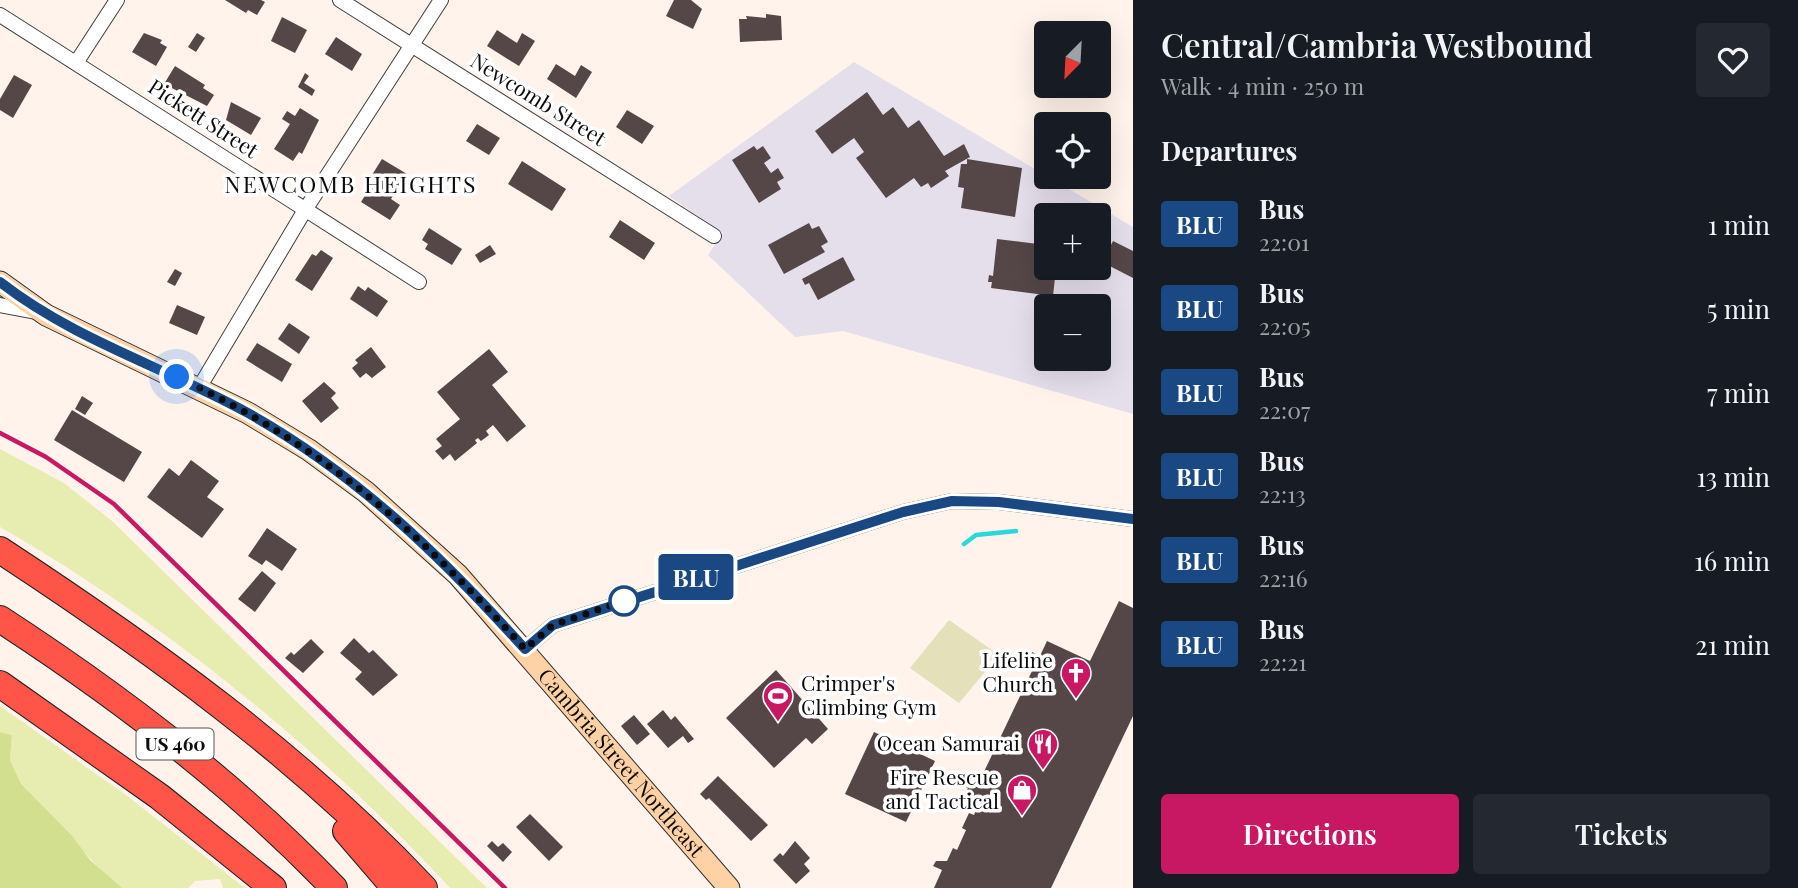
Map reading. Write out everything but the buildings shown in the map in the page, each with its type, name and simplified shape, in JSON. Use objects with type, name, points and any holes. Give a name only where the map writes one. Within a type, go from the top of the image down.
[{"type":"highway","name":"US 460","points":[[0,550],[139,643],[224,710],[346,832],[415,886]]},
{"type":"highway","name":"US 460","points":[[0,619],[118,701],[207,769],[284,835],[334,888]]},
{"type":"highway","points":[[0,684],[160,797],[273,888]]},
{"type":"main road","name":"Cambria Street Northeast","points":[[0,282],[46,315],[199,388],[279,431],[366,492],[458,575],[525,649],[729,888]]},
{"type":"street","points":[[76,63],[117,0]]},
{"type":"street","name":"Newcomb Street","points":[[340,0],[714,236]]},
{"type":"street","points":[[199,388],[305,210],[441,0]]},
{"type":"street","name":"Pickett Street","points":[[1,18],[419,282]]},
{"type":"street","points":[[0,304],[46,315]]},
{"type":"street","points":[[525,649],[553,625],[903,512],[952,501],[999,502],[1133,519]]},
{"type":"shaded area","points":[[854,62],[1034,168],[1034,189],[1069,189],[1092,203],[1034,203],[1034,280],[1111,280],[1111,214],[1133,227],[1133,414],[843,331],[795,337],[708,255],[723,233],[669,196]]},
{"type":"shaded area","points":[[949,620],[999,655],[959,703],[910,668]]},
{"type":"green space","points":[[0,449],[64,483],[112,521],[487,888],[450,888],[350,787],[238,691],[120,603],[0,527]]},
{"type":"green space","points":[[0,706],[126,795],[245,888],[223,888],[220,879],[195,881],[188,888],[122,888],[112,882],[21,784],[10,760],[12,735],[0,732]]},
{"type":"green space","points":[[0,732],[12,735],[10,760],[21,784],[73,837],[90,860],[122,888],[0,888]]},
{"type":"waterway","points":[[964,544],[976,535],[1016,531]]},
{"type":"railway","points":[[0,433],[46,457],[114,504],[505,888]]},
{"type":"bus line","name":"BLU","points":[[0,282],[46,315],[218,397],[279,431],[341,472],[443,560],[525,649],[553,625],[903,512],[952,501],[999,502],[1133,519]]},
{"type":"place","name":"Lifeline Church","points":[[1076,700]]},
{"type":"place","name":"Crimper's Climbing Gym","points":[[778,723]]},
{"type":"place","name":"Ocean Samurai","points":[[1043,771]]},
{"type":"place","name":"Fire Rescue and Tactical","points":[[1022,817]]},
{"type":"district","name":"NEWCOMB HEIGHTS","points":[[351,185]]},
{"type":"route","points":[[177,377],[264,422],[341,472],[443,560],[525,649],[553,625],[624,601]]}]
